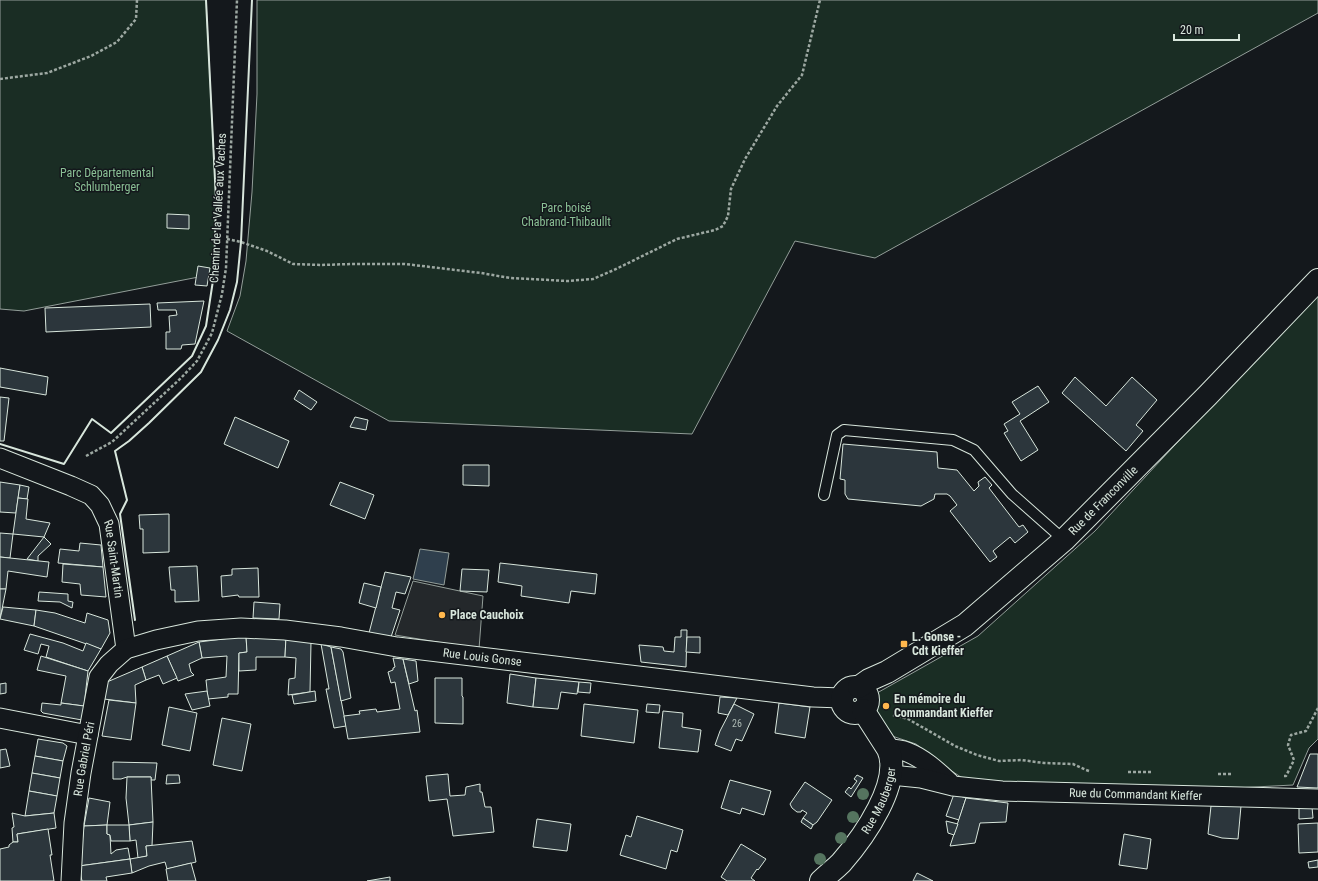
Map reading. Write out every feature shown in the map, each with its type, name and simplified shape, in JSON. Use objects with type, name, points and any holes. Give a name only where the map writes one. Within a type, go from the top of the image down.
[{"type":"street","name":"Rue de Franconville","points":[[858,697],[880,681],[887,672],[965,625],[1064,540],[1208,395],[1318,280]]},
{"type":"street","name":"Rue Saint-Martin","points":[[0,458],[91,495],[100,505],[109,524],[126,649]]},
{"type":"street","name":"Rue Louis Gonse","points":[[126,649],[156,640],[198,632],[241,628],[285,630],[397,647],[443,648],[805,696],[858,697]]},
{"type":"street","name":"Rue Gabriel Péri","points":[[71,881],[74,823],[99,678],[108,664],[126,649]]},
{"type":"street","name":"Rue Mauberger","points":[[821,881],[840,864],[860,840],[887,790],[891,775],[891,755],[858,697]]},
{"type":"street","points":[[0,718],[88,735]]},
{"type":"street","points":[[888,748],[906,751],[917,757],[953,786]]},
{"type":"street","name":"Rue du Commandant Kieffer","points":[[891,775],[922,778],[953,786],[1002,791],[1318,799]]},
{"type":"lane","points":[[824,495],[837,434],[844,430],[953,440],[974,450],[1012,494],[1064,540]]},
{"type":"path","points":[[0,80],[47,73],[91,56],[118,42],[136,20],[138,0]]},
{"type":"path","name":"Chemin de la Vallée aux Vaches","points":[[86,456],[112,442],[181,378],[197,362],[212,333],[222,294],[226,268],[237,0]]},
{"type":"path","points":[[227,239],[267,251],[293,264],[405,264],[510,278],[568,280],[593,279],[677,239],[715,230],[723,226],[728,216],[731,189],[744,159],[777,106],[802,75],[820,0]]},
{"type":"path","points":[[858,697],[894,715],[908,719],[955,746],[977,755],[999,761],[1021,760],[1044,763],[1073,764],[1093,772]]},
{"type":"path","points":[[1278,776],[1286,776],[1294,760],[1288,745],[1291,735],[1306,731],[1318,708]]},
{"type":"path","points":[[1122,772],[1152,772]]},
{"type":"path","points":[[1216,774],[1236,774]]},
{"type":"green space","name":"Parc Départemental Schlumberger","points":[[0,0],[206,0],[216,200],[214,274],[24,311],[0,309]]},
{"type":"green space","name":"Parc boisé Chabrand-Thibaullt","points":[[257,0],[1318,0],[1318,13],[875,258],[795,241],[692,434],[389,421],[227,331],[240,296],[246,261],[252,192],[257,94]]},
{"type":"green space","points":[[1318,291],[1318,739],[1309,748],[1293,785],[1216,789],[967,781],[941,764],[916,744],[889,735],[873,710],[873,701],[877,693],[978,636],[1095,531]]},
{"type":"shaded area","name":"Place Cauchoix","points":[[413,581],[483,596],[479,649],[395,635]]},
{"type":"water","points":[[420,549],[449,553],[444,585],[413,579]]},
{"type":"building","points":[[167,214],[189,215],[189,229],[167,228]]},
{"type":"building","points":[[198,266],[210,268],[207,286],[195,285]]},
{"type":"building","points":[[204,301],[195,344],[182,345],[181,349],[166,349],[166,332],[170,332],[169,316],[177,315],[176,310],[158,310],[157,303]]},
{"type":"building","points":[[150,304],[151,327],[46,332],[45,308]]},
{"type":"building","points":[[0,368],[48,377],[46,395],[0,387]]},
{"type":"building","points":[[1075,377],[1106,406],[1132,377],[1157,400],[1136,425],[1143,431],[1126,451],[1062,393]]},
{"type":"building","points":[[1038,386],[1049,402],[1020,421],[1038,450],[1021,461],[1004,433],[1008,431],[1004,424],[1020,414],[1012,402]]},
{"type":"building","points":[[299,390],[317,402],[311,410],[294,399]]},
{"type":"building","points":[[0,397],[9,398],[4,441],[0,441]]},
{"type":"building","points":[[235,417],[289,441],[278,468],[224,444]]},
{"type":"building","points":[[355,417],[368,420],[366,430],[350,427]]},
{"type":"building","points":[[843,444],[937,452],[938,468],[957,470],[974,491],[979,486],[978,482],[985,477],[992,485],[989,488],[1019,527],[1023,525],[1028,532],[1015,543],[1010,537],[993,551],[997,557],[990,562],[950,511],[957,505],[947,494],[935,494],[934,499],[921,506],[848,499],[845,494],[845,480],[840,479]]},
{"type":"building","points":[[463,465],[489,465],[489,486],[463,485]]},
{"type":"building","points":[[0,482],[20,485],[16,513],[0,512]]},
{"type":"building","points":[[340,482],[374,495],[365,519],[330,505]]},
{"type":"building","points":[[20,485],[29,487],[27,499],[18,498]]},
{"type":"building","points":[[18,498],[28,499],[26,519],[50,523],[44,537],[13,534]]},
{"type":"building","points":[[169,514],[169,552],[143,553],[143,529],[140,529],[139,515]]},
{"type":"building","points":[[0,533],[13,534],[10,558],[0,557]]},
{"type":"building","points":[[44,537],[51,544],[38,556],[38,561],[27,559]]},
{"type":"building","points":[[80,543],[101,545],[103,567],[58,563],[60,549],[79,551]]},
{"type":"building","points":[[0,557],[49,562],[47,577],[8,571],[6,589],[0,589]]},
{"type":"building","points":[[500,563],[597,574],[595,594],[571,591],[569,603],[521,596],[522,586],[498,582]]},
{"type":"building","points":[[63,564],[103,567],[106,597],[81,595],[80,584],[62,582]]},
{"type":"building","points":[[197,566],[199,601],[175,602],[175,590],[171,590],[169,567]]},
{"type":"building","points":[[258,568],[259,597],[239,597],[238,595],[222,597],[221,576],[232,575],[232,569]]},
{"type":"building","points":[[462,569],[489,570],[487,592],[460,591]]},
{"type":"building","points":[[385,572],[411,577],[405,594],[396,592],[392,608],[400,610],[391,637],[369,633]]},
{"type":"building","points":[[364,583],[381,587],[376,608],[359,603]]},
{"type":"building","points":[[0,589],[6,589],[0,619]]},
{"type":"building","points":[[39,592],[68,594],[68,601],[73,602],[72,608],[60,602],[38,601]]},
{"type":"building","points":[[254,602],[280,604],[279,619],[253,618]]},
{"type":"building","points":[[3,607],[36,610],[34,626],[0,619]]},
{"type":"building","points":[[36,610],[55,613],[85,623],[87,613],[108,620],[110,633],[101,649],[34,626]]},
{"type":"building","points":[[681,630],[687,630],[686,667],[641,662],[639,645],[663,647],[664,651],[674,652],[675,637],[681,637]]},
{"type":"building","points":[[30,634],[63,643],[83,651],[86,643],[101,649],[88,671],[46,657],[49,646],[41,644],[38,654],[24,650]]},
{"type":"building","points":[[246,636],[247,652],[239,653],[238,694],[228,694],[228,697],[208,699],[206,680],[226,677],[227,656],[202,658],[199,642]]},
{"type":"building","points":[[246,636],[286,636],[285,657],[256,657],[256,670],[239,671],[239,653],[247,652]]},
{"type":"building","points":[[286,636],[311,642],[310,692],[288,695],[289,679],[295,678],[296,658],[285,657]]},
{"type":"building","points":[[687,637],[700,637],[700,653],[686,652]]},
{"type":"building","points":[[199,642],[202,658],[189,664],[191,672],[194,675],[178,681],[167,656]]},
{"type":"building","points":[[321,644],[331,647],[346,726],[334,728],[326,689],[329,689]]},
{"type":"building","points":[[331,647],[341,649],[343,652],[351,698],[341,701]]},
{"type":"building","points":[[41,656],[88,671],[84,706],[61,703],[66,676],[37,670]]},
{"type":"building","points":[[167,656],[177,678],[163,684],[159,675],[146,680],[142,667]]},
{"type":"building","points":[[393,658],[403,659],[415,711],[417,710],[420,732],[348,739],[344,716],[360,714],[359,711],[376,709],[377,712],[400,709],[395,682],[391,683],[388,672],[393,670],[395,667]]},
{"type":"building","points":[[403,659],[416,661],[418,681],[409,684]]},
{"type":"building","points":[[142,667],[146,680],[135,685],[136,703],[104,699],[107,682]]},
{"type":"building","points":[[510,674],[536,678],[533,707],[507,703]]},
{"type":"building","points":[[435,678],[462,678],[463,724],[435,723]]},
{"type":"building","points":[[536,678],[579,682],[577,694],[561,692],[558,709],[533,707]]},
{"type":"building","points":[[579,682],[591,683],[590,693],[578,692]]},
{"type":"building","points":[[6,683],[6,693],[0,694],[0,684]]},
{"type":"building","points":[[207,691],[210,706],[192,710],[185,694]]},
{"type":"building","points":[[315,691],[316,701],[294,704],[292,695]]},
{"type":"building","points":[[720,697],[737,698],[728,715],[718,713]]},
{"type":"building","points":[[109,700],[136,703],[131,740],[102,736]]},
{"type":"building","points":[[42,703],[61,705],[61,703],[84,706],[82,720],[43,713],[41,711]]},
{"type":"building","points":[[779,703],[810,707],[805,738],[775,733]]},
{"type":"building","points":[[584,704],[638,710],[634,743],[581,736]]},
{"type":"building","points":[[647,704],[660,705],[659,713],[646,712]]},
{"type":"building","points":[[734,704],[754,714],[742,741],[736,739],[731,751],[715,745],[720,731]]},
{"type":"building","points":[[169,707],[197,713],[190,751],[162,745]]},
{"type":"building","points":[[663,711],[683,713],[682,727],[701,730],[698,752],[659,748]]},
{"type":"building","points":[[222,718],[251,724],[242,771],[213,765]]},
{"type":"building","points":[[38,739],[63,743],[67,746],[63,761],[35,756]]},
{"type":"building","points":[[6,749],[10,766],[0,768],[0,750]]},
{"type":"building","points":[[1310,754],[1318,754],[1318,788],[1297,787]]},
{"type":"building","points":[[35,756],[63,761],[60,778],[32,773]]},
{"type":"building","points":[[113,762],[157,763],[155,780],[151,780],[151,777],[127,777],[113,779]]},
{"type":"building","points":[[32,773],[60,778],[57,796],[29,791]]},
{"type":"building","points":[[448,774],[450,796],[465,795],[466,787],[480,784],[480,792],[482,792],[485,807],[491,807],[494,832],[453,836],[447,799],[429,801],[426,776]]},
{"type":"building","points":[[167,775],[179,775],[180,783],[166,784]]},
{"type":"building","points":[[857,775],[863,778],[851,797],[845,792],[849,787],[851,789],[857,781],[854,779]]},
{"type":"building","points":[[127,777],[151,777],[153,822],[129,825],[126,798]]},
{"type":"building","points":[[730,780],[771,791],[764,815],[742,808],[740,814],[721,808]]},
{"type":"building","points":[[805,782],[832,800],[817,822],[813,825],[803,818],[807,813],[802,810],[801,812],[797,812],[790,804]]},
{"type":"building","points":[[29,791],[57,796],[54,813],[25,816]]},
{"type":"building","points":[[954,794],[966,798],[959,820],[946,816]]},
{"type":"building","points":[[89,798],[110,802],[107,825],[84,826]]},
{"type":"building","points":[[966,798],[1008,803],[1006,822],[980,823],[975,843],[950,846]]},
{"type":"building","points":[[1211,806],[1241,806],[1238,839],[1222,838],[1208,834]]},
{"type":"building","points":[[1299,806],[1312,807],[1313,818],[1299,819]]},
{"type":"building","points":[[12,813],[25,816],[54,813],[56,828],[17,834],[18,842],[13,842],[12,828],[14,827]]},
{"type":"building","points":[[637,816],[683,830],[677,852],[671,850],[666,869],[620,855],[626,835],[631,837]]},
{"type":"building","points":[[803,818],[813,825],[811,829],[801,822]]},
{"type":"building","points":[[537,819],[571,824],[567,851],[533,847]]},
{"type":"building","points":[[946,821],[958,824],[954,835],[948,833]]},
{"type":"building","points":[[153,822],[152,846],[146,846],[147,856],[138,858],[136,840],[130,841],[129,825]]},
{"type":"building","points":[[1318,823],[1318,852],[1299,853],[1298,824]]},
{"type":"building","points":[[107,825],[107,834],[110,835],[111,854],[116,850],[128,848],[130,859],[79,866],[84,826]]},
{"type":"building","points":[[107,825],[129,825],[130,841],[111,841],[110,835],[107,834]]},
{"type":"building","points":[[48,829],[54,881],[0,881],[0,849],[9,847],[9,845],[13,842],[18,842],[17,834]]},
{"type":"building","points":[[1124,834],[1151,839],[1147,869],[1119,865]]},
{"type":"building","points":[[192,841],[196,862],[167,869],[165,862],[149,866],[132,873],[130,859],[147,856],[146,846]]},
{"type":"building","points":[[741,844],[766,859],[751,878],[755,881],[727,881],[721,877]]},
{"type":"building","points":[[130,859],[132,873],[106,877],[107,881],[82,881],[79,866]]},
{"type":"building","points":[[1318,860],[1318,867],[1309,868],[1308,862]]},
{"type":"building","points":[[191,863],[196,881],[168,881],[166,869]]},
{"type":"building","points":[[917,873],[933,881],[913,881]]},
{"type":"building","points":[[390,877],[390,881],[367,881]]},
{"type":"wall","points":[[0,444],[64,464],[92,419],[111,433],[192,356],[206,326],[214,274],[216,200],[206,0]]},
{"type":"wall","points":[[135,620],[120,514],[127,500],[115,451],[149,423],[201,372],[218,340],[230,310],[237,282],[241,242],[252,0]]},
{"type":"place","name":"Place Cauchoix","points":[[442,615]]},
{"type":"place","name":"L. Gonse - Cdt Kieffer","points":[[904,644]]},
{"type":"place","name":"En mémoire du Commandant Kieffer","points":[[886,706]]}]
